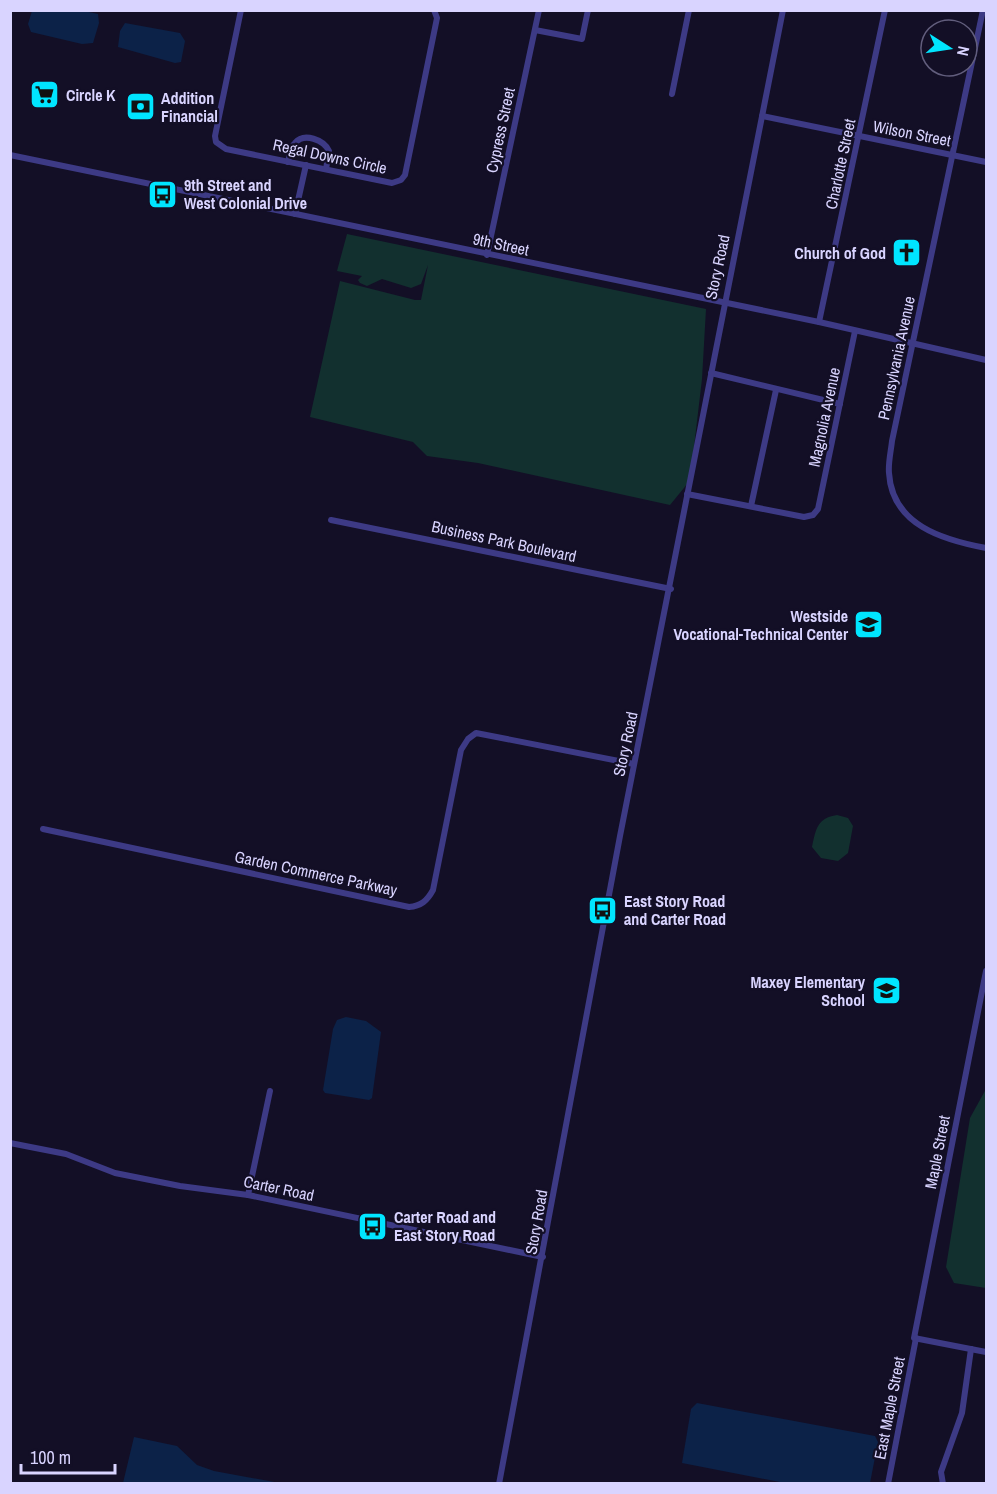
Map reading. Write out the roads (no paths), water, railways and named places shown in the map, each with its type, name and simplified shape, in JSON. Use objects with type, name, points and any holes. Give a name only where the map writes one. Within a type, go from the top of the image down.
[{"type":"street","name":"Regal Downs Circle","points":[[241,10],[215,136],[216,142],[226,149],[392,183],[401,180],[405,175],[437,18],[434,10]]},
{"type":"street","name":"Cypress Street","points":[[487,255],[539,10]]},
{"type":"street","points":[[535,30],[582,39],[588,10]]},
{"type":"street","points":[[672,94],[688,10]]},
{"type":"street","name":"Story Road","points":[[499,1484],[634,764],[671,590],[724,302],[783,10]]},
{"type":"street","name":"Charlotte Street","points":[[819,322],[885,10]]},
{"type":"street","name":"Pennsylvania Avenue","points":[[983,10],[892,441],[889,473],[894,498],[907,516],[923,529],[962,544],[987,548]]},
{"type":"street","name":"Wilson Street","points":[[762,116],[987,162]]},
{"type":"street","points":[[288,162],[292,145],[298,140],[303,138],[320,141],[329,151],[326,169]]},
{"type":"street","name":"9th Street","points":[[10,155],[724,302],[987,360]]},
{"type":"street","points":[[296,214],[306,165]]},
{"type":"street","name":"Magnolia Avenue","points":[[751,506],[804,517],[813,515],[818,509],[855,331]]},
{"type":"street","points":[[711,374],[840,404]]},
{"type":"street","points":[[687,494],[751,506],[776,390]]},
{"type":"street","name":"Business Park Boulevard","points":[[331,519],[671,590]]},
{"type":"street","name":"Garden Commerce Parkway","points":[[43,829],[409,907],[427,900],[433,890],[461,750],[468,739],[476,733],[634,764]]},
{"type":"street","name":"Maple Street","points":[[915,1338],[987,971]]},
{"type":"street","points":[[248,1195],[270,1092]]},
{"type":"street","name":"Carter Road","points":[[10,1143],[66,1154],[115,1173],[180,1186],[248,1195],[543,1257]]},
{"type":"street","points":[[915,1338],[987,1352]]},
{"type":"street","name":"East Maple Street","points":[[888,1484],[915,1338]]},
{"type":"street","points":[[943,1484],[941,1472],[962,1413],[971,1349]]},
{"type":"water","points":[[32,11],[84,11],[98,14],[99,23],[93,43],[82,44],[31,32],[28,24]]},
{"type":"water","points":[[125,23],[180,33],[185,41],[181,62],[175,63],[118,47],[120,31]]},
{"type":"water","points":[[346,1017],[366,1021],[381,1032],[372,1098],[369,1100],[325,1093],[323,1090],[333,1029],[337,1020]]},
{"type":"water","points":[[697,1403],[875,1436],[878,1442],[870,1483],[785,1483],[682,1463],[691,1409]]},
{"type":"water","points":[[134,1437],[177,1446],[197,1465],[214,1471],[280,1483],[123,1483]]},
{"type":"place","name":"Circle K","points":[[45,95]]},
{"type":"place","name":"Addition Financial","points":[[140,107]]},
{"type":"place","name":"9th Street and West Colonial Drive","points":[[163,194]]},
{"type":"place","name":"Church of God","points":[[907,253]]},
{"type":"place","name":"Westside Vocational-Technical Center","points":[[869,625]]},
{"type":"place","name":"East Story Road and Carter Road","points":[[603,910]]},
{"type":"place","name":"Maxey Elementary School","points":[[886,991]]},
{"type":"place","name":"Carter Road and East Story Road","points":[[373,1226]]}]
